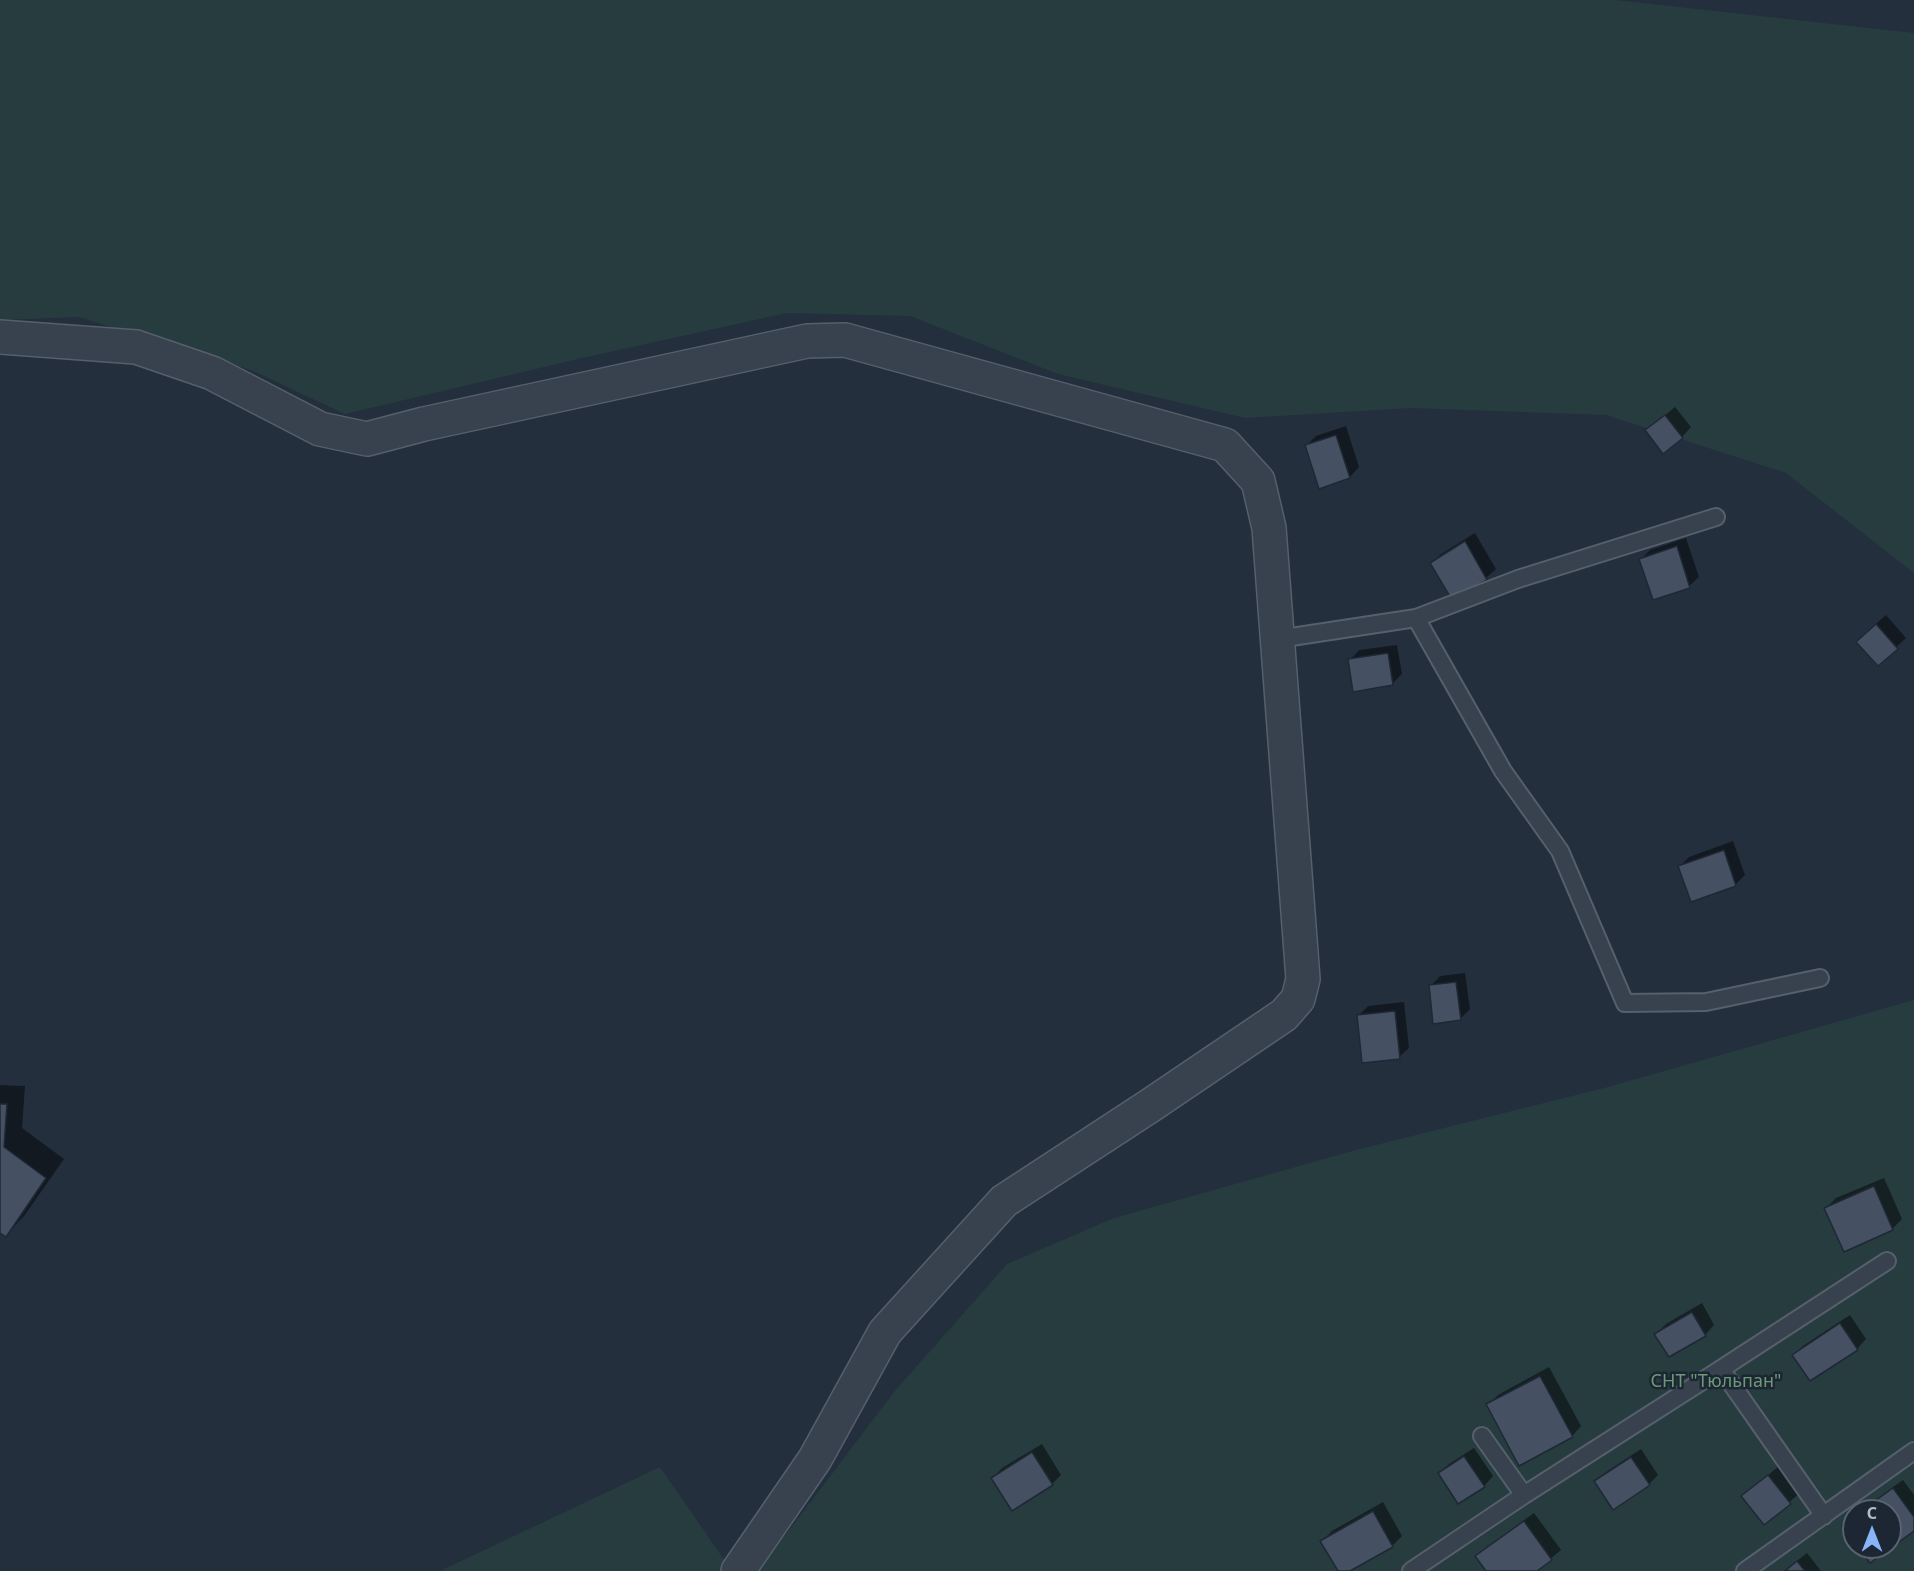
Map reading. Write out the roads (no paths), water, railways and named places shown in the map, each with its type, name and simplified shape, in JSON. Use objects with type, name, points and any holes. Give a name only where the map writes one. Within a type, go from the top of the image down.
[{"type":"street","points":[[0,337],[136,347],[212,373],[320,429],[367,439],[423,424],[807,341],[845,340],[1225,445],[1258,481],[1269,528],[1278,639],[1303,979],[1298,999],[1284,1015],[1004,1201],[885,1332],[815,1459],[738,1571]]},
{"type":"lane","points":[[1278,639],[1416,618],[1518,579],[1716,517]]},
{"type":"lane","points":[[1416,618],[1503,771],[1560,851],[1625,1003],[1706,1002],[1820,978]]},
{"type":"lane","points":[[1411,1571],[1524,1495],[1887,1261]]},
{"type":"lane","points":[[1721,1369],[1824,1516]]},
{"type":"lane","points":[[1482,1436],[1524,1495]]},
{"type":"lane","points":[[1745,1571],[1914,1451]]},
{"type":"park label","name":"СНТ \"Тюльпан\"","points":[[1716,1382]]}]
